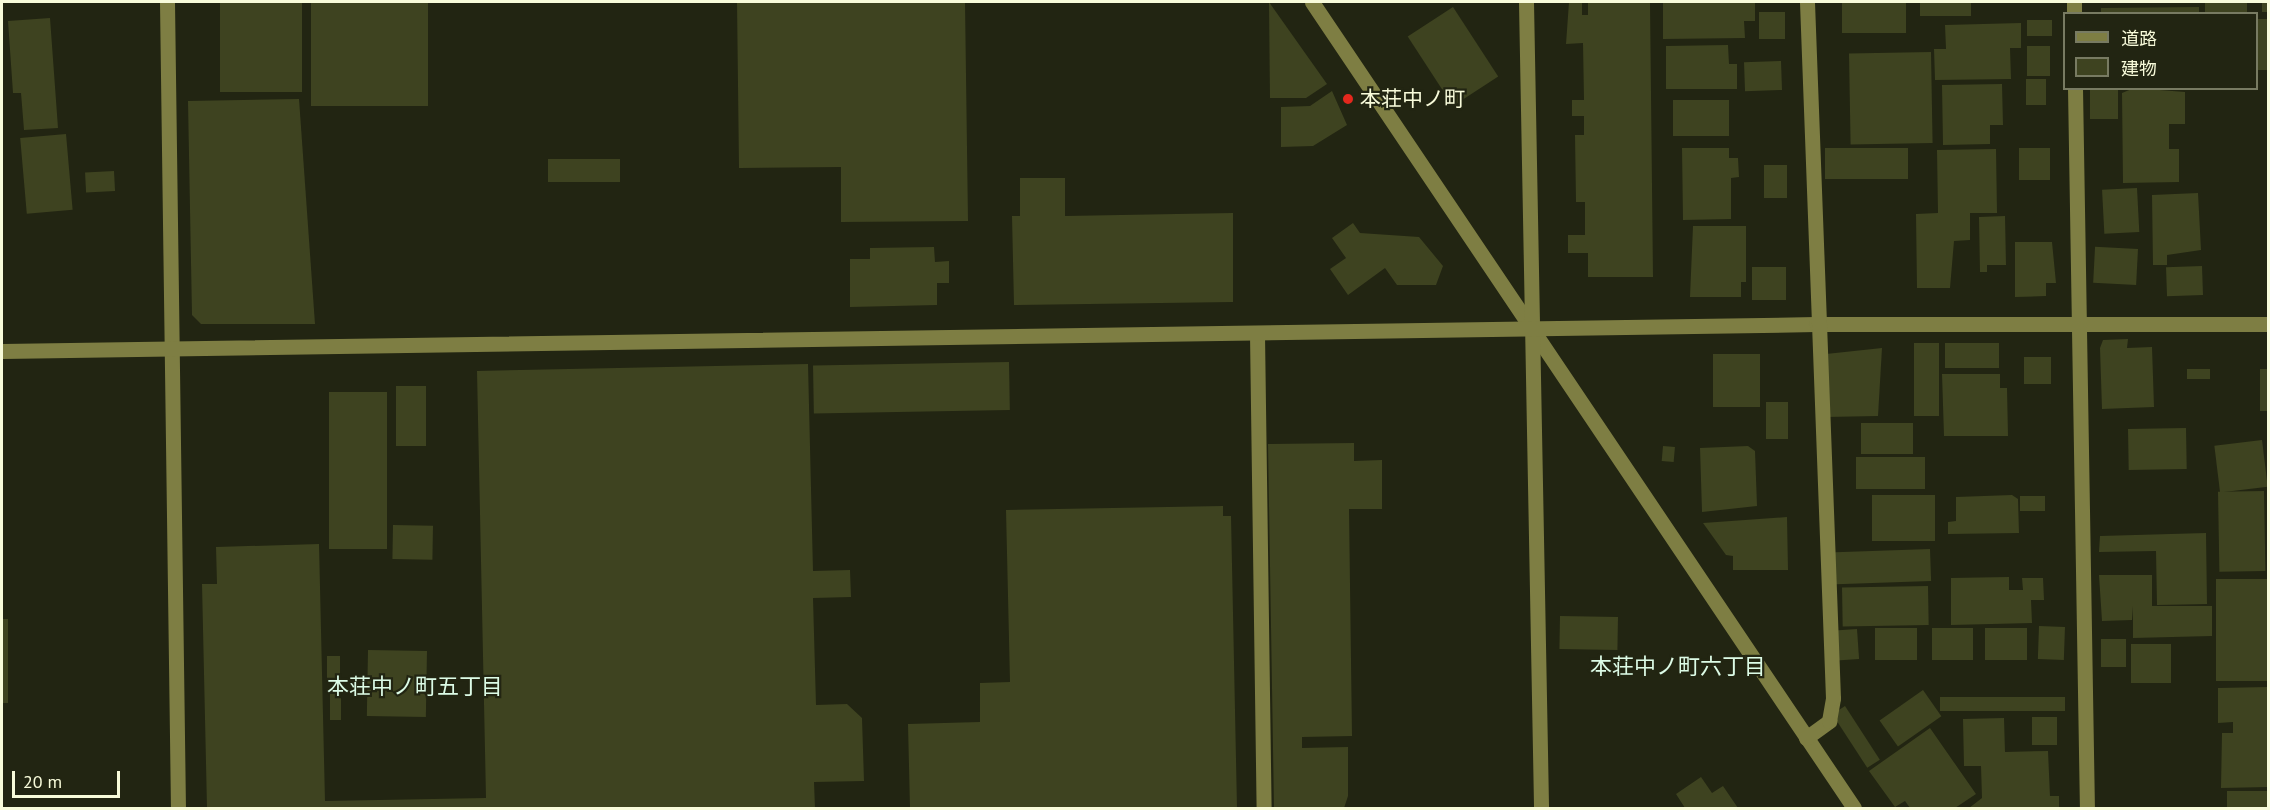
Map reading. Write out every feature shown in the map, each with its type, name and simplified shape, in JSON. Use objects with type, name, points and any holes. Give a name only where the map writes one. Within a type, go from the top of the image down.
[{"type":"street","points":[[167,2],[178,808]]},
{"type":"street","points":[[1312,2],[1854,808]]},
{"type":"street","points":[[1526,2],[1541,808]]},
{"type":"street","points":[[1806,738],[1829,721],[1833,698],[1816,324],[1807,2]]},
{"type":"street","points":[[2075,90],[2087,808]]},
{"type":"street","points":[[2,351],[1816,324],[2268,324]]},
{"type":"street","points":[[1257,334],[1264,808]]},
{"type":"building","points":[[220,2],[302,2],[302,92],[220,92]]},
{"type":"building","points":[[311,2],[428,2],[428,106],[311,106]]},
{"type":"building","points":[[737,2],[965,2],[968,221],[841,222],[841,167],[739,168]]},
{"type":"building","points":[[1269,2],[1327,84],[1306,98],[1270,98]]},
{"type":"building","points":[[1569,2],[1582,2],[1582,15],[1588,15],[1588,2],[1650,2],[1653,277],[1588,277],[1588,253],[1568,253],[1568,235],[1585,235],[1585,202],[1576,202],[1575,135],[1584,135],[1584,116],[1572,116],[1572,100],[1584,100],[1583,43],[1566,44]]},
{"type":"building","points":[[1663,2],[1755,2],[1755,21],[1744,21],[1745,38],[1663,39]]},
{"type":"building","points":[[1842,2],[1906,2],[1906,33],[1842,33]]},
{"type":"building","points":[[1920,2],[1971,2],[1971,16],[1920,16]]},
{"type":"building","points":[[2205,2],[2247,2],[2247,12],[2205,12]]},
{"type":"building","points":[[2262,2],[2268,2],[2268,12],[2262,12]]},
{"type":"building","points":[[1453,7],[1498,77],[1453,106],[1408,36]]},
{"type":"building","points":[[2199,7],[2199,12],[2101,12],[2101,8]]},
{"type":"building","points":[[1759,12],[1785,12],[1785,39],[1759,39]]},
{"type":"building","points":[[50,18],[58,128],[24,130],[21,93],[13,93],[8,21]]},
{"type":"building","points":[[2258,19],[2268,19],[2268,70],[2258,70]]},
{"type":"building","points":[[2027,20],[2052,20],[2052,36],[2027,36]]},
{"type":"building","points":[[2021,23],[2021,48],[2010,48],[2011,79],[1935,80],[1934,49],[1946,49],[1945,25]]},
{"type":"building","points":[[1728,45],[1729,64],[1737,64],[1737,89],[1666,89],[1666,46]]},
{"type":"building","points":[[2027,46],[2050,46],[2050,76],[2027,76]]},
{"type":"building","points":[[1931,52],[1933,143],[1851,144],[1849,53]]},
{"type":"building","points":[[1781,61],[1782,90],[1745,91],[1744,62]]},
{"type":"building","points":[[2026,79],[2046,79],[2046,105],[2026,105]]},
{"type":"building","points":[[2002,84],[2003,125],[1990,125],[1990,144],[1943,145],[1942,85]]},
{"type":"building","points":[[2090,90],[2118,90],[2118,119],[2090,119]]},
{"type":"building","points":[[2129,90],[2185,92],[2185,124],[2169,124],[2169,149],[2179,149],[2179,182],[2123,183],[2122,93]]},
{"type":"building","points":[[1332,91],[1347,125],[1313,146],[1281,147],[1281,107],[1310,106]]},
{"type":"building","points":[[299,99],[315,324],[201,324],[192,315],[188,101]]},
{"type":"building","points":[[1673,100],[1729,100],[1729,136],[1673,136]]},
{"type":"building","points":[[66,134],[73,210],[27,214],[20,138]]},
{"type":"building","points":[[1682,148],[1729,148],[1729,158],[1738,158],[1739,177],[1731,178],[1731,219],[1683,220]]},
{"type":"building","points":[[1825,148],[1908,148],[1908,179],[1825,179]]},
{"type":"building","points":[[2019,148],[2050,148],[2050,180],[2019,180]]},
{"type":"building","points":[[1996,149],[1997,213],[1970,213],[1970,240],[1954,241],[1950,288],[1917,288],[1916,214],[1938,213],[1937,150]]},
{"type":"building","points":[[548,159],[620,159],[620,182],[548,182]]},
{"type":"building","points":[[1764,165],[1787,165],[1787,198],[1764,198]]},
{"type":"building","points":[[114,171],[115,191],[86,192],[85,173]]},
{"type":"building","points":[[1020,178],[1065,178],[1065,216],[1233,213],[1233,302],[1014,305],[1012,216],[1020,216]]},
{"type":"building","points":[[2137,188],[2139,232],[2104,234],[2102,190]]},
{"type":"building","points":[[2198,193],[2201,250],[2167,255],[2167,265],[2153,265],[2152,195]]},
{"type":"building","points":[[2005,216],[2006,265],[1987,265],[1987,272],[1980,272],[1979,217]]},
{"type":"building","points":[[1353,223],[1360,233],[1419,237],[1443,266],[1436,285],[1397,285],[1385,268],[1348,295],[1330,269],[1346,258],[1332,238]]},
{"type":"building","points":[[1693,226],[1746,226],[1746,282],[1741,282],[1741,297],[1690,297]]},
{"type":"building","points":[[2015,242],[2052,242],[2056,283],[2046,283],[2046,296],[2015,297]]},
{"type":"building","points":[[934,247],[935,262],[949,261],[949,283],[937,283],[937,305],[850,307],[850,259],[870,259],[870,248]]},
{"type":"building","points":[[2095,247],[2138,249],[2136,285],[2093,283]]},
{"type":"building","points":[[2202,266],[2203,295],[2167,296],[2166,267]]},
{"type":"building","points":[[1752,267],[1786,267],[1786,300],[1752,300]]},
{"type":"building","points":[[2128,339],[2127,348],[2152,347],[2154,407],[2102,409],[2100,348],[2103,340]]},
{"type":"building","points":[[1914,343],[1939,343],[1939,416],[1914,416]]},
{"type":"building","points":[[1945,343],[1999,343],[1999,368],[1945,368]]},
{"type":"building","points":[[1882,348],[1878,416],[1826,417],[1826,354]]},
{"type":"building","points":[[1713,354],[1760,354],[1760,407],[1713,407]]},
{"type":"building","points":[[2024,357],[2051,357],[2051,384],[2024,384]]},
{"type":"building","points":[[1009,362],[1010,410],[814,413],[813,365]]},
{"type":"building","points":[[808,364],[813,571],[850,570],[851,597],[813,598],[816,705],[847,704],[862,718],[864,781],[814,782],[815,808],[207,808],[202,584],[217,584],[216,547],[319,544],[325,801],[486,798],[477,371]]},
{"type":"building","points":[[2187,369],[2210,369],[2210,379],[2187,379]]},
{"type":"building","points":[[2260,369],[2268,369],[2268,411],[2260,411]]},
{"type":"building","points":[[1942,374],[2000,374],[2000,388],[2007,388],[2008,436],[1944,436]]},
{"type":"building","points":[[396,386],[426,386],[426,446],[396,446]]},
{"type":"building","points":[[329,392],[387,392],[387,549],[329,549]]},
{"type":"building","points":[[1766,402],[1788,402],[1788,439],[1766,439]]},
{"type":"building","points":[[1861,423],[1913,423],[1913,454],[1861,454]]},
{"type":"building","points":[[2186,428],[2187,469],[2129,470],[2128,429]]},
{"type":"building","points":[[2262,440],[2268,487],[2220,492],[2214,446]]},
{"type":"building","points":[[1354,443],[1354,461],[1382,460],[1382,509],[1349,509],[1352,736],[1302,737],[1302,748],[1348,747],[1348,796],[1344,808],[1274,808],[1268,444]]},
{"type":"building","points":[[1663,446],[1675,447],[1674,462],[1662,461]]},
{"type":"building","points":[[1748,446],[1755,451],[1757,506],[1702,512],[1700,448]]},
{"type":"building","points":[[1856,457],[1925,457],[1925,489],[1856,489]]},
{"type":"building","points":[[2264,491],[2265,571],[2219,572],[2218,492]]},
{"type":"building","points":[[1872,495],[1935,495],[1935,541],[1872,541]]},
{"type":"building","points":[[2012,495],[2018,499],[2019,533],[1948,534],[1948,522],[1956,521],[1956,497]]},
{"type":"building","points":[[2020,496],[2045,496],[2045,511],[2020,511]]},
{"type":"building","points":[[1223,506],[1223,516],[1231,516],[1237,808],[910,808],[908,724],[980,722],[980,683],[1010,682],[1006,510]]},
{"type":"building","points":[[1787,517],[1788,570],[1733,570],[1733,556],[1726,555],[1703,523]]},
{"type":"building","points":[[393,525],[433,526],[432,560],[392,559]]},
{"type":"building","points":[[2206,533],[2207,604],[2157,605],[2156,551],[2099,552],[2100,536]]},
{"type":"building","points":[[1930,549],[1931,581],[1829,585],[1828,553]]},
{"type":"building","points":[[2099,575],[2152,575],[2152,606],[2212,606],[2212,636],[2133,638],[2133,606],[2132,620],[2102,621]]},
{"type":"building","points":[[2009,577],[2009,590],[2023,590],[2022,578],[2043,578],[2044,600],[2031,600],[2032,623],[1951,625],[1951,578]]},
{"type":"building","points":[[2216,579],[2268,579],[2268,681],[2216,681]]},
{"type":"building","points":[[1928,586],[1929,625],[1843,626],[1842,588]]},
{"type":"building","points":[[1560,616],[1618,617],[1617,650],[1559,649]]},
{"type":"building","points":[[2,619],[8,619],[8,703],[2,703]]},
{"type":"building","points":[[2039,626],[2065,627],[2064,660],[2038,659]]},
{"type":"building","points":[[1875,628],[1917,628],[1917,660],[1875,660]]},
{"type":"building","points":[[1932,628],[1973,628],[1973,660],[1932,660]]},
{"type":"building","points":[[1985,628],[2027,628],[2027,660],[1985,660]]},
{"type":"building","points":[[1857,629],[1859,659],[1833,661],[1831,631]]},
{"type":"building","points":[[2101,639],[2126,639],[2126,667],[2101,667]]},
{"type":"building","points":[[2131,644],[2171,644],[2171,683],[2131,683]]},
{"type":"building","points":[[368,650],[427,651],[426,717],[367,716]]},
{"type":"building","points":[[327,656],[340,656],[340,679],[327,679]]},
{"type":"building","points":[[330,686],[341,686],[341,720],[330,720]]},
{"type":"building","points":[[2268,687],[2268,787],[2221,788],[2222,733],[2233,733],[2233,722],[2218,723],[2218,688]]},
{"type":"building","points":[[1923,690],[1941,716],[1898,747],[1880,720]]},
{"type":"building","points":[[1940,697],[2065,697],[2065,711],[1940,711]]},
{"type":"building","points":[[1845,706],[1880,760],[1867,768],[1832,714]]},
{"type":"building","points":[[2032,717],[2057,717],[2057,745],[2032,745]]},
{"type":"building","points":[[2004,718],[2005,752],[2048,751],[2050,796],[2059,796],[2059,808],[1969,808],[1982,798],[1981,766],[1964,766],[1963,719]]},
{"type":"building","points":[[1930,728],[1976,794],[1955,808],[1910,808],[1905,801],[1895,807],[1869,771]]},
{"type":"building","points":[[1701,777],[1712,793],[1723,786],[1738,808],[1685,808],[1676,794]]},
{"type":"building","points":[[2227,791],[2268,791],[2268,808],[2227,808]]},
{"type":"place","name":"本荘中ノ町","points":[[1348,99]]},
{"type":"district","name":"本荘中ノ町六丁目","points":[[1678,667]]},
{"type":"district","name":"本荘中ノ町五丁目","points":[[415,687]]}]
